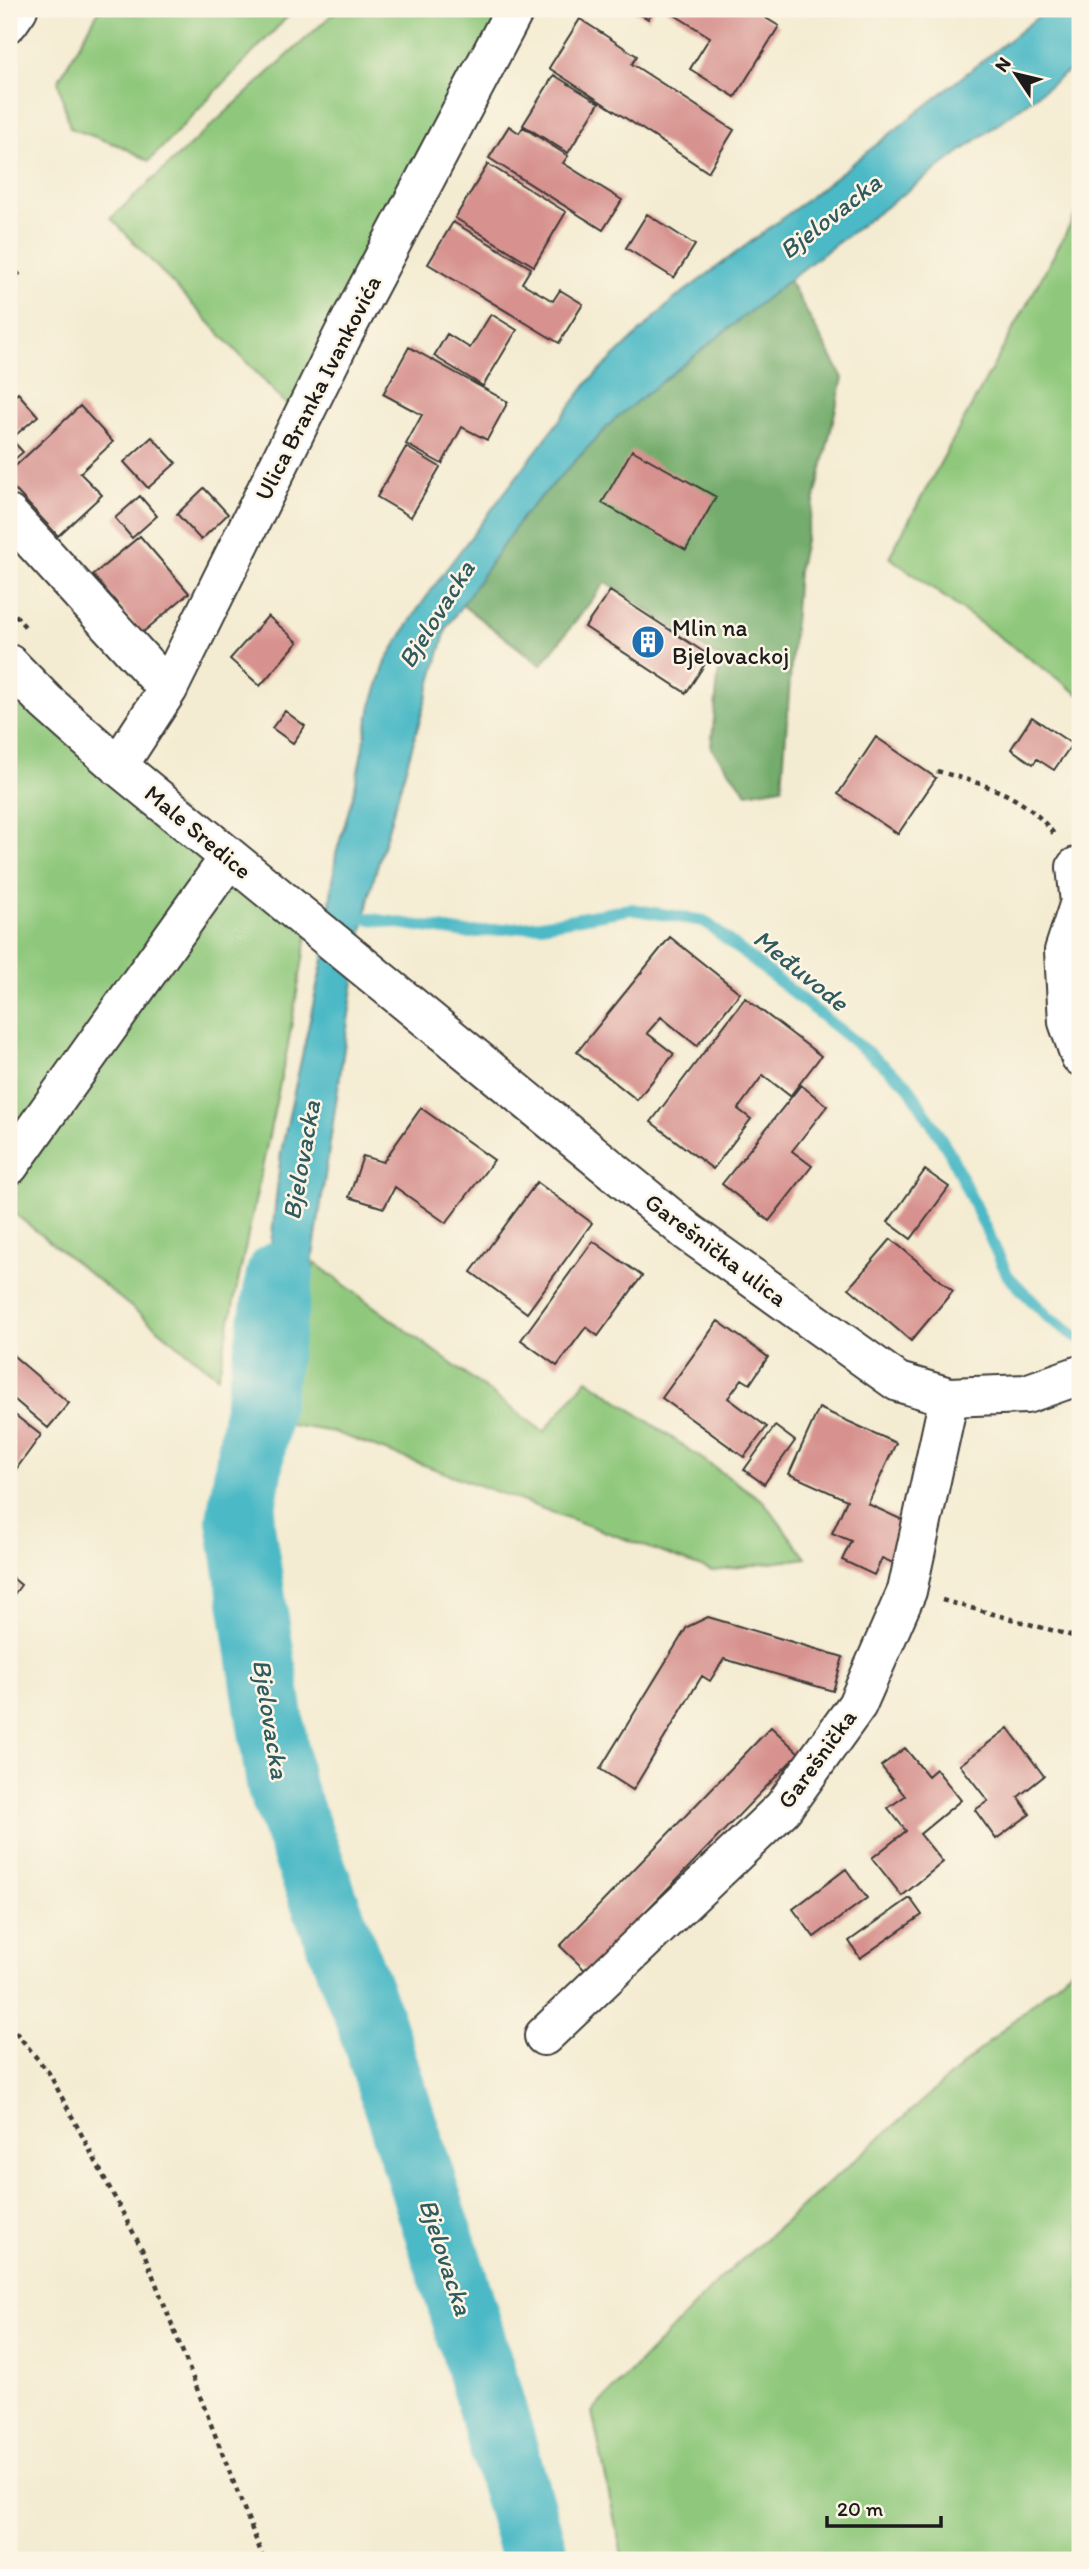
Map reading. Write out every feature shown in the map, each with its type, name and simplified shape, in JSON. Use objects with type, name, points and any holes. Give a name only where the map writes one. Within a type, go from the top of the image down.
[{"type":"street","points":[[9,22],[18,9]]},
{"type":"street","name":"Ulica Branka Ivankovića","points":[[118,766],[169,689],[344,333],[515,9]]},
{"type":"street","points":[[9,515],[169,689]]},
{"type":"street","name":"Male Sredice","points":[[9,664],[46,702],[118,766],[309,924],[394,990]]},
{"type":"street","points":[[9,1166],[229,858]]},
{"type":"street","points":[[1076,867],[1080,901],[1065,951],[1068,1022],[1080,1056]]},
{"type":"street","name":"Garešnička ulica","points":[[394,990],[688,1232],[898,1382],[949,1397],[1026,1394],[1080,1375]]},
{"type":"street","name":"Garešnička","points":[[544,2036],[783,1808],[857,1705],[907,1591],[949,1397]]},
{"type":"path","points":[[937,771],[1001,791],[1043,819],[1076,867]]},
{"type":"path","points":[[907,1591],[1080,1638]]},
{"type":"path","points":[[9,2024],[49,2073],[144,2253],[264,2560]]},
{"type":"green space","points":[[100,9],[295,9],[149,161],[123,147],[70,128],[58,81]]},
{"type":"green space","points":[[338,9],[516,9],[301,420],[111,218]]},
{"type":"green space","points":[[1080,207],[1080,695],[889,557]]},
{"type":"green space","points":[[778,260],[843,378],[798,571],[782,787],[747,793],[711,748],[720,659],[606,582],[541,665],[445,592],[576,412]]},
{"type":"green space","points":[[9,664],[309,924],[288,1045],[218,1377],[9,1209]]},
{"type":"green space","points":[[315,1263],[544,1432],[587,1379],[763,1501],[806,1558],[712,1571],[334,1432],[267,1421],[288,1342]]},
{"type":"green space","points":[[1080,1962],[1080,2560],[623,2560],[592,2412],[721,2278]]},
{"type":"water","points":[[1048,9],[1080,9],[1080,63],[813,261],[615,419],[523,516],[447,627],[371,888],[359,947],[295,1378],[237,1358],[269,1263],[281,1152],[324,955],[336,854],[354,792],[371,706],[387,659],[445,571],[590,380],[673,300],[800,205]]},
{"type":"building","points":[[631,9],[654,9],[648,19]]},
{"type":"building","points":[[665,9],[751,9],[779,26],[735,97],[690,69],[710,37]]},
{"type":"building","points":[[580,19],[637,56],[632,64],[734,130],[708,172],[549,68]]},
{"type":"building","points":[[554,75],[599,103],[568,153],[523,125]]},
{"type":"building","points":[[509,126],[519,133],[523,127],[568,156],[563,163],[622,200],[603,230],[489,158]]},
{"type":"building","points":[[488,164],[566,212],[534,266],[455,218]]},
{"type":"building","points":[[647,214],[695,245],[674,278],[626,248]]},
{"type":"building","points":[[453,222],[531,268],[522,283],[553,301],[560,290],[583,304],[559,343],[428,264]]},
{"type":"building","points":[[9,261],[20,274],[9,283]]},
{"type":"building","points":[[491,314],[517,330],[483,386],[434,356],[447,334],[470,348]]},
{"type":"building","points":[[409,347],[508,402],[487,440],[462,427],[442,464],[406,444],[422,415],[383,394]]},
{"type":"building","points":[[18,393],[38,416],[11,439],[23,452],[9,464],[9,401]]},
{"type":"building","points":[[80,406],[113,442],[80,473],[102,495],[58,536],[9,483],[9,472]]},
{"type":"building","points":[[152,437],[176,463],[148,488],[124,462]]},
{"type":"building","points":[[406,447],[440,467],[411,517],[377,497]]},
{"type":"building","points":[[632,450],[716,497],[686,550],[602,503]]},
{"type":"building","points":[[204,488],[228,514],[201,540],[177,514]]},
{"type":"building","points":[[140,496],[157,516],[132,538],[115,518]]},
{"type":"building","points":[[140,536],[189,593],[142,633],[93,575]]},
{"type":"building","name":"Mlin na Bjelovackoj","points":[[610,591],[710,656],[686,693],[585,627]]},
{"type":"building","points":[[268,616],[298,642],[260,686],[230,659]]},
{"type":"building","points":[[285,711],[305,726],[293,743],[272,728]]},
{"type":"building","points":[[1032,717],[1072,744],[1054,770],[1037,759],[1033,764],[1011,749]]},
{"type":"building","points":[[876,737],[936,778],[898,834],[838,794]]},
{"type":"building","points":[[670,937],[740,993],[697,1046],[661,1017],[647,1033],[674,1054],[637,1100],[577,1052]]},
{"type":"building","points":[[745,998],[821,1056],[790,1096],[763,1075],[738,1109],[751,1119],[713,1169],[651,1122]]},
{"type":"building","points":[[801,1085],[827,1106],[792,1151],[812,1166],[769,1221],[722,1184]]},
{"type":"building","points":[[421,1108],[494,1160],[446,1223],[395,1187],[384,1208],[349,1197],[363,1156],[383,1162]]},
{"type":"building","points":[[925,1170],[949,1187],[911,1239],[888,1222]]},
{"type":"building","points":[[537,1182],[592,1223],[527,1313],[471,1272]]},
{"type":"building","points":[[891,1239],[953,1291],[911,1341],[849,1288]]},
{"type":"building","points":[[593,1241],[642,1276],[598,1336],[586,1327],[557,1366],[521,1340]]},
{"type":"building","points":[[718,1321],[768,1357],[750,1384],[742,1379],[728,1398],[767,1427],[744,1457],[662,1398]]},
{"type":"building","points":[[9,1352],[69,1403],[48,1428],[9,1395]]},
{"type":"building","points":[[819,1408],[896,1443],[868,1504],[911,1524],[893,1563],[882,1558],[874,1575],[842,1560],[851,1541],[832,1533],[847,1500],[789,1474]]},
{"type":"building","points":[[15,1415],[41,1435],[9,1479],[9,1423]]},
{"type":"building","points":[[775,1426],[795,1441],[764,1484],[744,1470]]},
{"type":"building","points":[[9,1575],[21,1585],[9,1601]]},
{"type":"building","points":[[708,1617],[843,1657],[833,1691],[724,1659],[710,1681],[702,1676],[633,1790],[600,1769],[687,1627]]},
{"type":"building","points":[[771,1727],[799,1753],[587,1972],[560,1946]]},
{"type":"building","points":[[1008,1728],[1044,1776],[1018,1797],[1030,1814],[996,1839],[975,1810],[988,1801],[960,1765]]},
{"type":"building","points":[[905,1748],[928,1776],[936,1769],[961,1800],[920,1834],[943,1862],[902,1896],[872,1858],[906,1831],[888,1808],[905,1796],[881,1766]]},
{"type":"building","points":[[846,1869],[867,1898],[814,1937],[793,1909]]},
{"type":"building","points":[[910,1898],[922,1915],[860,1958],[849,1941]]},
{"type":"waterway","name":"Međuvode","points":[[351,916],[467,933],[541,925],[630,909],[704,921],[907,1084],[950,1153],[1008,1276],[1049,1318],[1080,1339]]},
{"type":"waterway","name":"Bjelovacka","points":[[280,1275],[240,1520],[280,1784],[370,2021],[462,2306],[536,2560]]},
{"type":"place","name":"Mlin na Bjelovackoj","points":[[648,642]]}]
